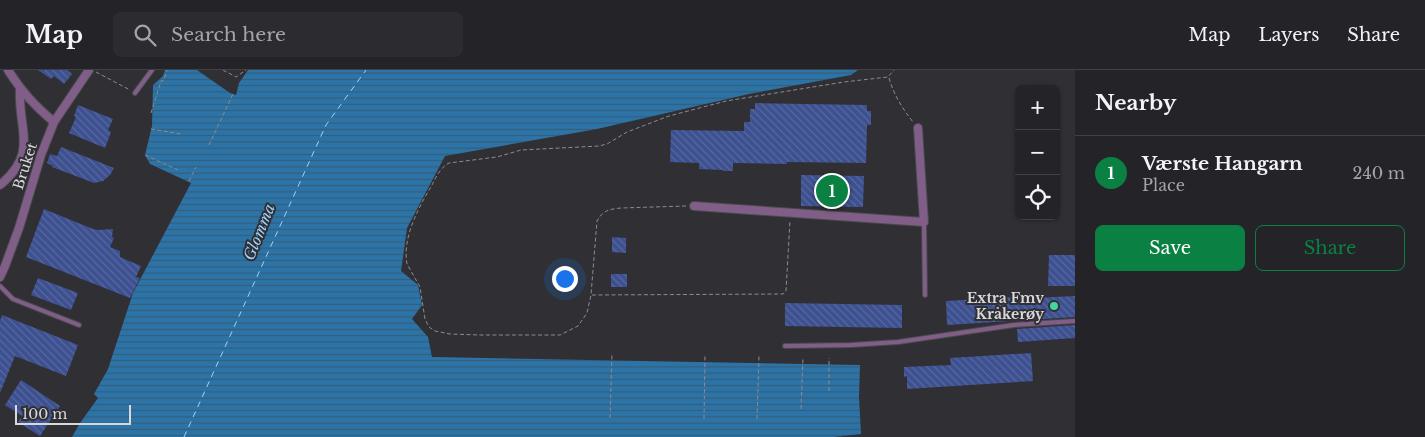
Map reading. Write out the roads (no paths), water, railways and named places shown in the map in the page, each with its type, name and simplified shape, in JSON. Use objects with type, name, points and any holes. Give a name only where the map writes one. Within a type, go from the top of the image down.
[{"type":"street","points":[[8,70],[20,90],[54,122]]},
{"type":"street","name":"Bruket","points":[[0,277],[19,228],[54,122],[88,71]]},
{"type":"street","points":[[0,186],[20,162],[23,150],[24,126],[20,109],[20,90]]},
{"type":"street","points":[[694,206],[924,222],[918,128]]},
{"type":"lane","points":[[136,93],[152,70]]},
{"type":"lane","points":[[924,222],[925,295]]},
{"type":"lane","points":[[0,286],[13,299],[79,324]]},
{"type":"lane","points":[[785,346],[898,342],[1014,325],[1075,321]]},
{"type":"water","name":"Glomma","points":[[165,70],[197,70],[230,93],[236,95],[239,83],[248,70],[858,70],[851,75],[749,94],[597,129],[445,156],[407,228],[401,271],[418,285],[422,305],[412,319],[428,337],[432,357],[860,365],[861,434],[834,437],[72,437],[98,398],[94,394],[108,369],[133,293],[191,183],[150,164],[145,155],[152,126],[153,85],[163,76]]},
{"type":"place","name":"Værste Hangarn","points":[[832,191]]},
{"type":"place","name":"Extra Fmv Kråkerøy","points":[[1054,306]]}]
